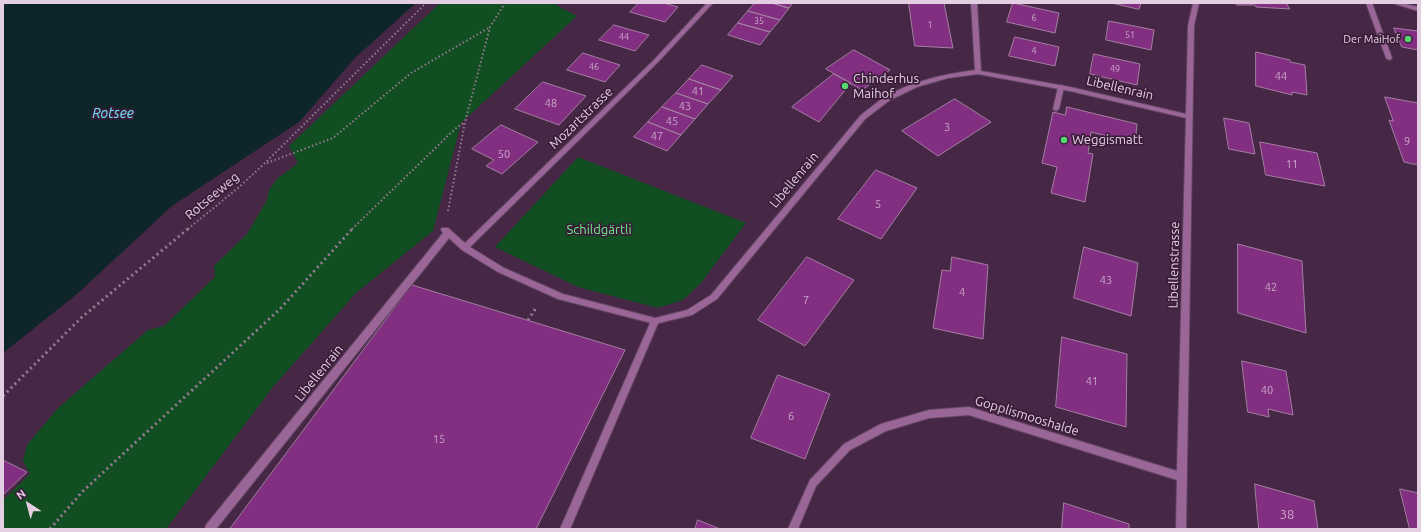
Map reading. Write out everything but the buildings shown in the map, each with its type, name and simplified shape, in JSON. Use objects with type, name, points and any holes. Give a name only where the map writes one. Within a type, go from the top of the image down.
[{"type":"street","name":"Mozartstrasse","points":[[465,248],[655,62],[710,3]]},
{"type":"street","points":[[974,3],[978,72]]},
{"type":"street","name":"Libellenstrasse","points":[[1181,529],[1191,26],[1196,3]]},
{"type":"street","points":[[1369,3],[1389,58]]},
{"type":"street","points":[[1395,3],[1418,9]]},
{"type":"street","name":"Libellenrain","points":[[210,529],[446,231],[465,248],[501,270],[561,297],[656,322],[689,313],[714,297],[862,117],[888,98],[915,86],[947,76],[978,72],[1061,87],[1189,117]]},
{"type":"street","points":[[1056,109],[1061,87]]},
{"type":"street","points":[[565,529],[656,322]]},
{"type":"street","name":"Gopplismooshalde","points":[[793,529],[813,482],[847,447],[884,427],[929,414],[969,411],[1182,477]]},
{"type":"path","name":"Rotseeweg","points":[[3,396],[82,316],[232,193],[264,164],[426,3]]},
{"type":"path","points":[[446,231],[465,122],[490,27],[505,3]]},
{"type":"path","points":[[264,164],[333,138],[411,73],[490,27]]},
{"type":"path","points":[[50,529],[83,491],[280,309],[357,224],[465,122]]},
{"type":"green space","points":[[440,3],[557,3],[556,5],[577,16],[461,123],[433,231],[356,293],[273,387],[166,529],[3,529],[3,500],[30,474],[23,461],[27,445],[58,408],[148,330],[164,326],[215,277],[214,266],[247,234],[267,200],[269,190],[277,179],[298,163],[289,146]]},
{"type":"green space","name":"Schildgärtli","points":[[578,157],[746,223],[701,283],[683,300],[658,308],[578,287],[495,247]]},
{"type":"water","name":"Rotsee","points":[[3,3],[416,3],[356,57],[299,122],[172,206],[77,294],[3,353]]},
{"type":"place","name":"Der MaiHof","points":[[1408,39]]},
{"type":"place","name":"Chinderhus Maihof","points":[[845,86]]},
{"type":"place","name":"Weggismatt","points":[[1064,140]]}]
